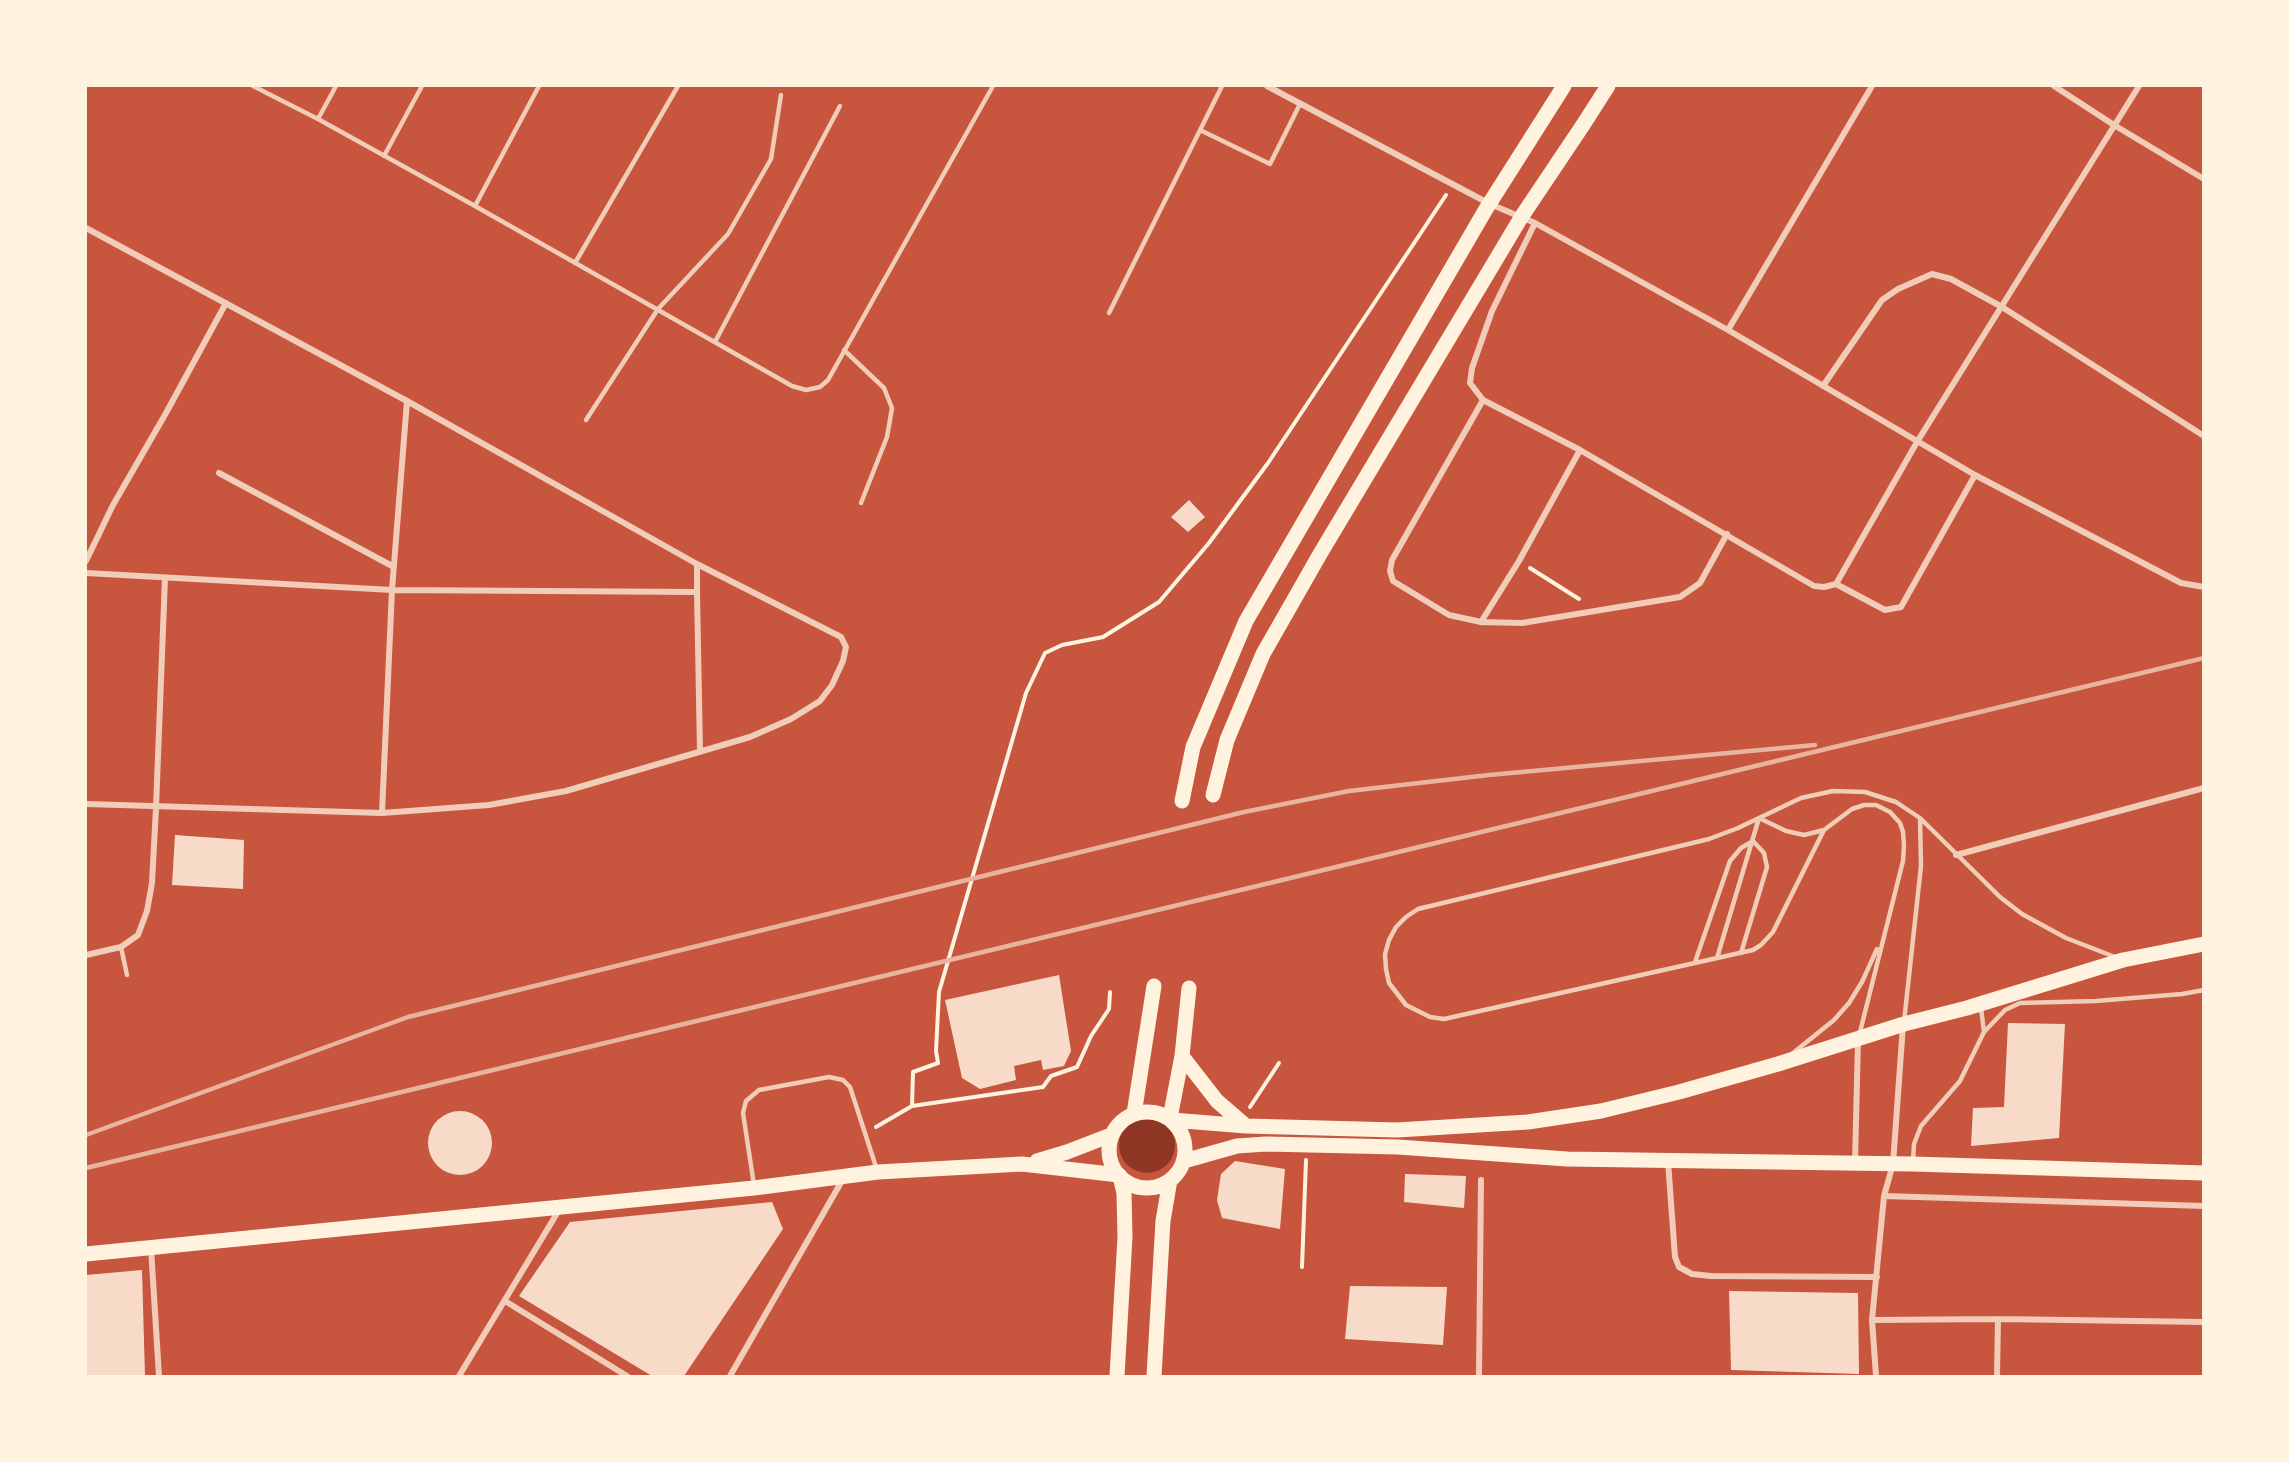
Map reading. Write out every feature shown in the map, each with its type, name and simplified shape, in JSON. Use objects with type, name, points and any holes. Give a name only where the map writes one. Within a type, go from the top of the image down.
[{"type":"main road","points":[[1182,801],[1193,747],[1246,621],[1490,204],[1564,86]]},
{"type":"main road","points":[[1213,795],[1227,740],[1263,654],[1320,554],[1608,86]]},
{"type":"main road","points":[[1022,1164],[1067,1152],[1111,1135],[1124,1119],[1134,1114],[1152,1112],[1171,1119],[1246,1126],[1397,1130],[1528,1122],[1601,1111],[1778,1064],[1904,1024],[1980,1004],[2123,960],[2204,944]]},
{"type":"main road","points":[[1134,1114],[1154,986]]},
{"type":"main road","points":[[86,1254],[562,1205],[754,1188],[878,1172],[1022,1164],[1119,1176],[1128,1183],[1150,1188],[1170,1180],[1179,1171],[1184,1161],[1184,1139],[1171,1119],[1182,1056],[1189,988]]},
{"type":"main road","points":[[1182,1056],[1217,1101],[1246,1126]]},
{"type":"main road","points":[[1111,1135],[1109,1156],[1124,1193],[1125,1227],[1117,1377]]},
{"type":"main road","points":[[1184,1161],[1237,1146],[1266,1144],[1398,1147],[1567,1159],[1913,1164],[2204,1173]]},
{"type":"main road","points":[[1154,1377],[1163,1221],[1170,1180]]},
{"type":"street","points":[[1267,86],[1490,204],[1528,219],[1728,330],[1974,475],[2181,583],[2204,587]]},
{"type":"street","points":[[1728,330],[1872,86]]},
{"type":"street","points":[[2054,86],[2204,179]]},
{"type":"street","points":[[1836,584],[1917,442],[2139,86]]},
{"type":"street","points":[[1528,219],[1472,368],[1470,383],[1483,400],[1580,450],[1814,586],[1824,587],[1836,584],[1886,610],[1900,607],[1974,475]]},
{"type":"street","points":[[86,228],[407,401],[697,564],[841,637],[846,647],[843,661],[832,685],[820,701],[791,719],[750,737],[566,791],[489,805],[382,813],[156,808],[86,804]]},
{"type":"street","points":[[1823,386],[1882,300],[1898,289],[1932,274],[1951,279],[2002,307],[2204,436]]},
{"type":"street","points":[[86,561],[113,505],[226,303]]},
{"type":"street","points":[[1483,400],[1392,560],[1390,571],[1393,581],[1449,615],[1481,622],[1522,623],[1680,597],[1700,583],[1726,534]]},
{"type":"street","points":[[382,813],[392,590],[407,401]]},
{"type":"street","points":[[1481,622],[1519,561],[1580,450]]},
{"type":"street","points":[[219,473],[394,567]]},
{"type":"street","points":[[697,564],[700,752]]},
{"type":"street","points":[[86,573],[392,590],[697,592]]},
{"type":"street","points":[[86,955],[121,947],[138,935],[147,911],[152,883],[165,578]]},
{"type":"street","points":[[1956,855],[2204,788]]},
{"type":"street","points":[[1876,1377],[1872,1320],[1884,1196],[1893,1164],[1904,1024]]},
{"type":"street","points":[[1855,1163],[1858,1040]]},
{"type":"street","points":[[1668,1161],[1675,1257],[1679,1267],[1692,1274],[1711,1276],[1877,1277]]},
{"type":"street","points":[[730,1377],[845,1175]]},
{"type":"street","points":[[1479,1377],[1481,1180]]},
{"type":"street","points":[[1884,1196],[2204,1206]]},
{"type":"street","points":[[459,1377],[562,1205]]},
{"type":"street","points":[[151,1247],[159,1377]]},
{"type":"street","points":[[505,1301],[627,1377]]},
{"type":"street","points":[[1997,1377],[1998,1319]]},
{"type":"street","points":[[1872,1320],[2204,1322]]},
{"type":"lane","points":[[253,86],[318,119],[716,340],[792,386],[806,390],[820,387],[828,380],[993,86]]},
{"type":"lane","points":[[318,119],[336,86]]},
{"type":"lane","points":[[384,156],[422,86]]},
{"type":"lane","points":[[475,206],[539,86]]},
{"type":"lane","points":[[575,263],[678,86]]},
{"type":"lane","points":[[1109,313],[1222,86]]},
{"type":"lane","points":[[586,420],[658,309],[728,234],[771,159],[781,95]]},
{"type":"lane","points":[[1200,130],[1270,164],[1300,104]]},
{"type":"lane","points":[[716,340],[840,106]]},
{"type":"lane","points":[[844,350],[884,388],[892,408],[886,437],[861,503]]},
{"type":"lane","points":[[1824,830],[1773,932],[1753,950],[1444,1019],[1430,1017],[1406,1005],[1396,995],[1388,976],[1385,954],[1389,940],[1396,927],[1418,909],[1709,839],[1782,806],[1833,790],[1865,792],[1896,802],[1920,818],[2000,897],[2022,914],[2066,938],[2123,960]]},
{"type":"lane","points":[[1759,818],[1795,834],[1813,834],[1824,830],[1841,816],[1864,805],[1883,808],[1900,823],[1904,838],[1903,861],[1858,1040]]},
{"type":"lane","points":[[1717,958],[1759,818]]},
{"type":"lane","points":[[1904,1024],[1921,866],[1920,818]]},
{"type":"lane","points":[[1741,953],[1767,867],[1764,854],[1753,841]]},
{"type":"lane","points":[[1695,962],[1730,861],[1741,848],[1753,841]]},
{"type":"lane","points":[[1778,1064],[1834,1020],[1849,1003],[1862,982],[1882,939]]},
{"type":"lane","points":[[121,947],[127,975]]},
{"type":"lane","points":[[1913,1164],[1914,1144],[1921,1126],[1960,1081],[1984,1032],[2005,1010],[2020,1003],[2096,1001],[2204,990]]},
{"type":"lane","points":[[1980,1004],[1984,1032]]},
{"type":"lane","points":[[754,1188],[743,1113],[746,1101],[759,1090],[829,1077],[843,1080],[850,1087],[878,1172]]},
{"type":"path","points":[[912,1106],[913,1072],[938,1062],[936,1051],[939,992],[1026,693],[1045,653],[1062,645],[1103,637],[1159,602],[1209,543],[1268,463],[1453,184]]},
{"type":"path","points":[[1519,561],[1598,611]]},
{"type":"path","points":[[866,1133],[912,1106],[1043,1087],[1051,1076],[1077,1067],[1091,1036],[1109,1009],[1110,992]]},
{"type":"path","points":[[1250,1108],[1279,1063]]},
{"type":"path","points":[[1302,1267],[1307,1145]]},
{"type":"shaded area","points":[[1141,1117],[1153,1117],[1163,1121],[1171,1129],[1175,1145],[1171,1161],[1163,1169],[1153,1173],[1141,1173],[1131,1169],[1123,1161],[1119,1151],[1119,1139],[1123,1129],[1131,1121]]},
{"type":"building","points":[[1189,500],[1205,517],[1188,532],[1171,517]]},
{"type":"building","points":[[175,835],[244,840],[243,889],[172,885]]},
{"type":"building","points":[[1059,975],[1071,1051],[1064,1066],[1043,1070],[1041,1060],[1014,1066],[1016,1080],[980,1089],[962,1078],[945,1000]]},
{"type":"building","points":[[2008,1023],[2065,1024],[2059,1138],[1971,1146],[1973,1108],[2004,1107]]},
{"type":"building","points":[[454,1111],[466,1111],[483,1120],[490,1131],[492,1143],[490,1155],[483,1166],[466,1175],[454,1175],[442,1170],[433,1161],[428,1149],[428,1137],[433,1125],[442,1116]]},
{"type":"building","points":[[1235,1161],[1285,1169],[1280,1229],[1222,1218],[1217,1200],[1221,1174]]},
{"type":"building","points":[[1405,1174],[1466,1176],[1464,1208],[1404,1202]]},
{"type":"building","points":[[772,1202],[783,1229],[684,1376],[652,1376],[519,1296],[570,1222]]},
{"type":"building","points":[[142,1270],[145,1376],[86,1376],[86,1275]]},
{"type":"building","points":[[1350,1286],[1447,1287],[1443,1345],[1345,1339]]},
{"type":"building","points":[[1729,1291],[1858,1293],[1859,1374],[1731,1370]]},
{"type":"railway","points":[[86,1168],[2204,658]]},
{"type":"railway","points":[[86,1135],[408,1017],[1244,812],[1349,791],[1489,775],[1815,745]]}]
